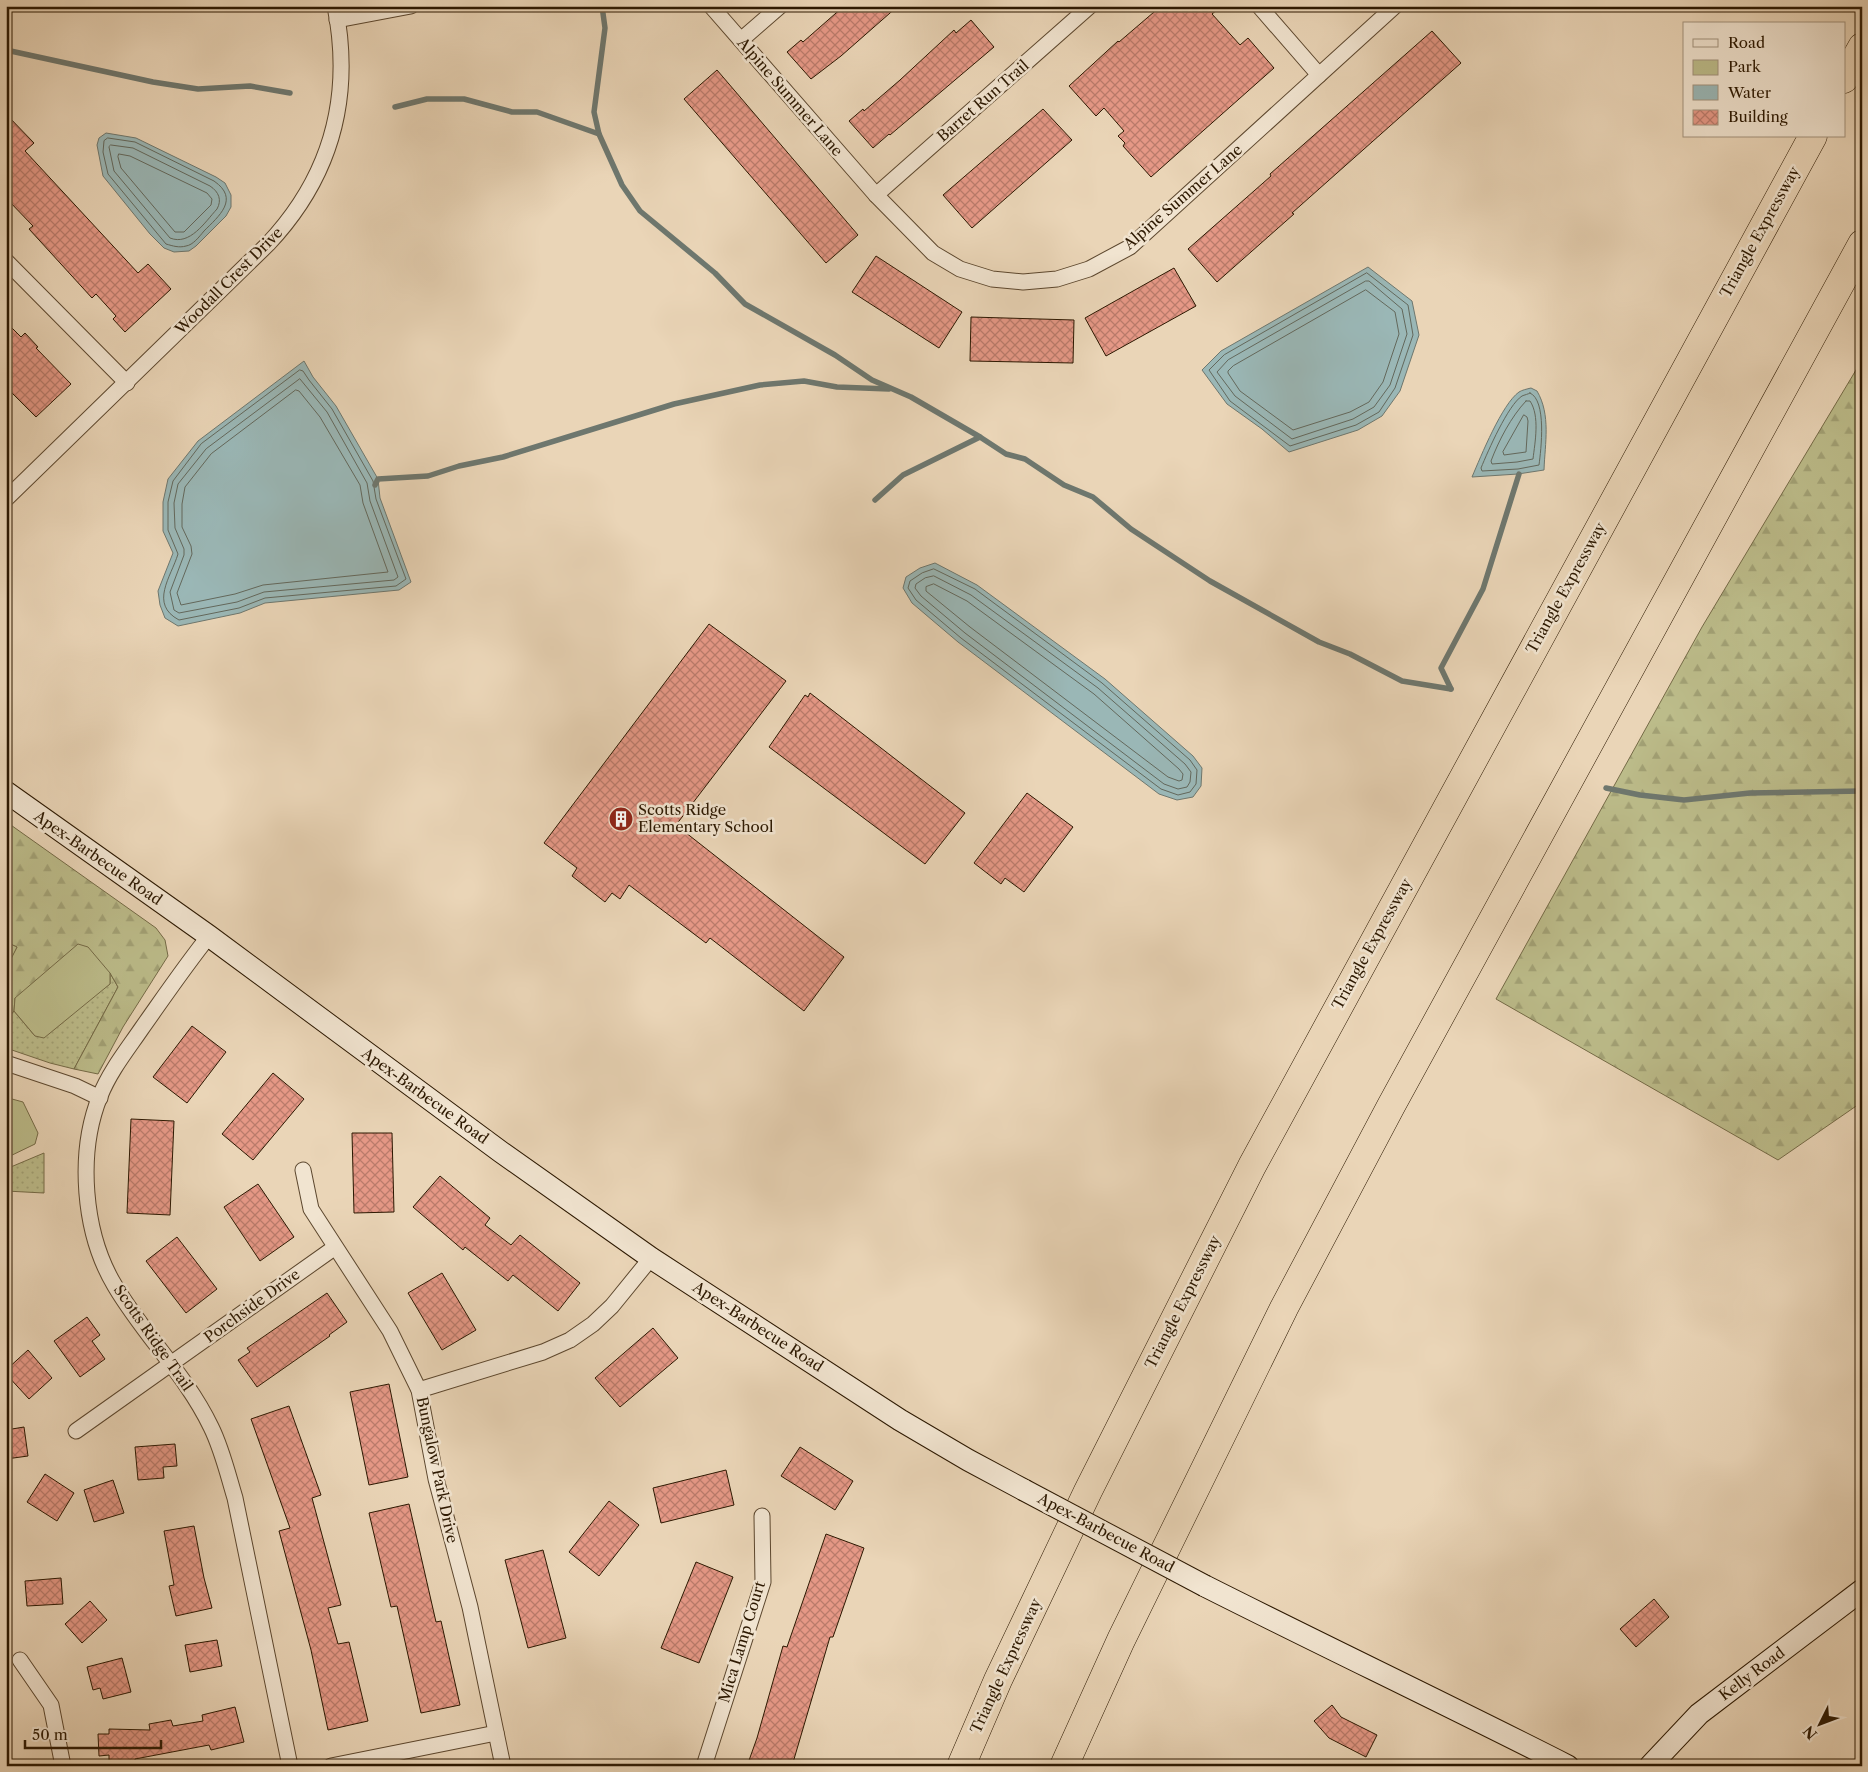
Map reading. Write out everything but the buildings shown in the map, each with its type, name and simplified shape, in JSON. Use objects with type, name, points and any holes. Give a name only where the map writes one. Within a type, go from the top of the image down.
[{"type":"highway","points":[[1846,75],[1862,47]]},
{"type":"highway","name":"Triangle Expressway","points":[[961,1766],[998,1680],[1088,1491],[1252,1166],[1812,138]]},
{"type":"highway","points":[[1064,1766],[1125,1631],[1288,1299],[1391,1106],[1862,244]]},
{"type":"street","points":[[336,13],[411,6]]},
{"type":"street","name":"Alpine Summer Lane","points":[[711,6],[876,196],[933,253],[960,269],[992,279],[1015,282],[1057,279],[1089,269],[1130,247],[1395,6]]},
{"type":"street","points":[[741,40],[780,6]]},
{"type":"street","name":"Barret Run Trail","points":[[876,196],[1090,6]]},
{"type":"street","points":[[1259,6],[1319,75]]},
{"type":"street","name":"Woodall Crest Drive","points":[[6,499],[268,244],[296,210],[310,188],[329,147],[340,98],[342,63],[336,13]]},
{"type":"street","points":[[6,261],[127,383]]},
{"type":"street","name":"Apex-Barbecue Road","points":[[6,792],[209,936],[501,1152],[651,1258],[900,1420],[968,1460],[1205,1586],[1309,1639],[1392,1677],[1568,1766]]},
{"type":"street","name":"Scotts Ridge Trail","points":[[209,936],[117,1064],[100,1098],[94,1116],[87,1155],[86,1180],[90,1222],[100,1256],[115,1286],[192,1394],[211,1427],[235,1498],[290,1766]]},
{"type":"street","points":[[6,1063],[75,1086],[100,1098]]},
{"type":"street","name":"Bungalow Park Drive","points":[[303,1170],[311,1209],[334,1248],[390,1331],[419,1390],[436,1479],[470,1607],[503,1766]]},
{"type":"street","name":"Porchside Drive","points":[[76,1431],[334,1248]]},
{"type":"street","points":[[419,1390],[543,1352],[570,1340],[593,1324],[612,1306],[651,1258]]},
{"type":"street","name":"Mica Lamp Court","points":[[704,1766],[763,1582],[762,1516]]},
{"type":"street","name":"Kelly Road","points":[[1650,1766],[1699,1714],[1862,1590]]},
{"type":"street","points":[[20,1660],[51,1705],[63,1766]]},
{"type":"street","points":[[331,1766],[496,1733]]},
{"type":"green space","points":[[1862,360],[1862,1102],[1778,1160],[1496,999],[1702,627]]},
{"type":"green space","points":[[8,823],[156,928],[165,940],[168,956],[123,1027],[98,1074],[74,1069],[118,987],[110,973],[15,998],[14,1011],[6,1020],[6,959],[10,960],[17,947],[6,942]]},
{"type":"green space","points":[[6,942],[17,947],[10,961],[6,959]]},
{"type":"green space","points":[[78,944],[88,947],[110,973],[110,984],[44,1038],[35,1036],[14,1011],[15,998]]},
{"type":"green space","points":[[110,973],[118,987],[74,1069],[6,1048],[6,1020],[14,1011],[35,1036],[110,984]]},
{"type":"green space","points":[[12,1099],[23,1102],[38,1133],[35,1144],[6,1158],[6,1102]]},
{"type":"green space","points":[[44,1153],[44,1193],[6,1191],[6,1169]]},
{"type":"water","points":[[106,133],[136,138],[225,183],[231,195],[231,207],[226,216],[189,251],[174,252],[164,248],[150,234],[103,176],[97,145],[99,138]]},
{"type":"water","points":[[1368,267],[1412,301],[1419,335],[1400,391],[1382,416],[1358,430],[1289,452],[1262,429],[1227,404],[1202,370],[1221,351]]},
{"type":"water","points":[[304,361],[313,377],[336,406],[378,479],[380,498],[411,582],[399,590],[265,603],[240,613],[178,626],[165,618],[160,605],[158,591],[173,553],[163,531],[163,502],[168,479],[198,441]]},
{"type":"water","points":[[1531,388],[1537,391],[1546,419],[1544,470],[1472,477],[1492,431],[1506,407],[1519,392]]},
{"type":"water","points":[[935,563],[977,585],[1105,679],[1193,756],[1202,768],[1201,786],[1193,797],[1177,800],[1159,794],[958,642],[912,603],[903,588],[906,577],[920,568]]},
{"type":"waterway","points":[[602,6],[605,28],[594,112],[599,134],[622,185],[640,211],[715,273],[745,304],[835,355],[872,380],[911,397],[1006,454],[1025,459],[1064,485],[1093,497],[1131,529],[1210,581],[1319,642],[1350,654],[1402,681],[1451,689]]},
{"type":"waterway","points":[[6,50],[153,82],[198,89],[250,86],[290,93]]},
{"type":"waterway","points":[[395,107],[427,99],[464,99],[512,112],[537,112],[599,134]]},
{"type":"waterway","points":[[375,485],[378,479],[428,476],[459,466],[503,457],[674,404],[760,385],[804,381],[837,387],[889,389]]},
{"type":"waterway","points":[[875,500],[903,475],[980,437]]},
{"type":"waterway","points":[[1451,689],[1441,668],[1483,589],[1519,474]]},
{"type":"waterway","points":[[1606,788],[1640,795],[1684,800],[1750,793],[1862,791]]},
{"type":"place","name":"Scotts Ridge Elementary School","points":[[621,819]]}]
